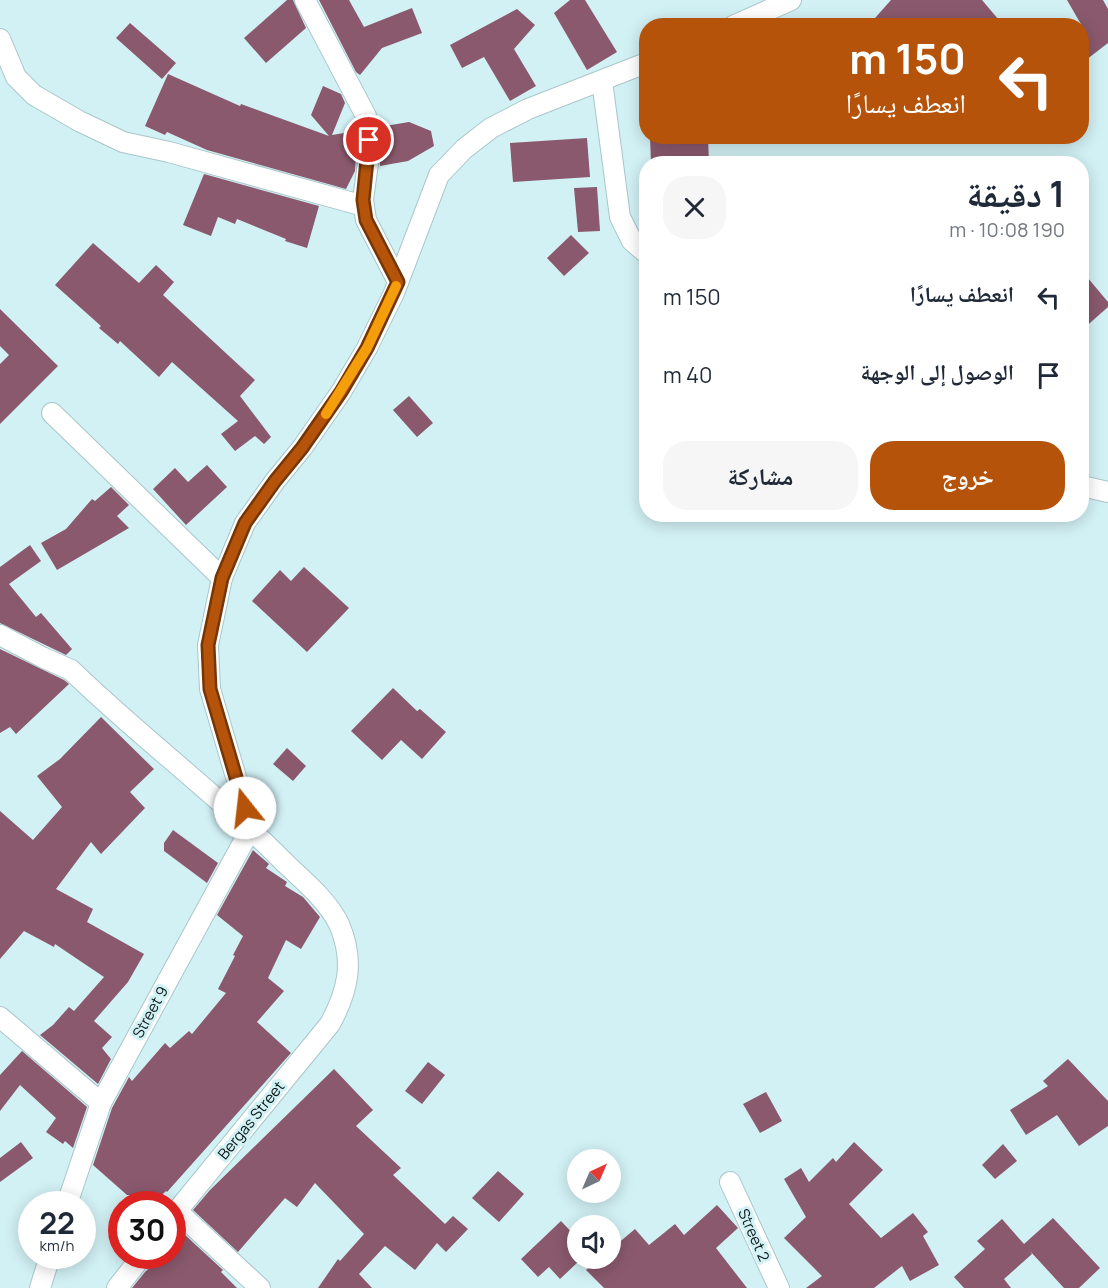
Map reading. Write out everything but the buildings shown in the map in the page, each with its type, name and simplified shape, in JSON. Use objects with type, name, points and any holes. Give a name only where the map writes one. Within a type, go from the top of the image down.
[{"type":"street","points":[[305,0],[366,116],[369,140],[363,200],[366,220],[398,282]]},
{"type":"street","points":[[751,18],[791,0]]},
{"type":"street","points":[[0,39],[16,77],[34,94],[79,121],[123,142],[169,152],[364,206]]},
{"type":"street","points":[[251,828],[210,689],[208,645],[222,578],[245,523],[302,448],[341,392],[367,348],[398,282],[439,175],[464,148],[491,128],[528,109],[639,66]]},
{"type":"street","points":[[602,81],[620,217],[632,241],[639,247]]},
{"type":"street","points":[[52,413],[222,578]]},
{"type":"street","points":[[1089,488],[1108,492]]},
{"type":"street","name":"Bergas Street","points":[[0,635],[71,670],[251,828],[324,902],[338,924],[347,949],[348,975],[342,1001],[330,1024],[186,1201]]},
{"type":"street","name":"Street 9","points":[[71,1191],[101,1103],[251,828]]},
{"type":"street","points":[[0,1017],[101,1103]]},
{"type":"street","name":"Street 2","points":[[730,1182],[779,1288]]},
{"type":"street","points":[[186,1224],[260,1288]]},
{"type":"street","points":[[40,1288],[46,1269]]},
{"type":"street","points":[[117,1288],[132,1269]]},
{"type":"slow traffic","points":[[326,414],[367,348],[396,286]]},
{"type":"route","points":[[245,808],[210,689],[208,645],[222,578],[245,523],[341,392],[367,348],[398,282],[366,220],[363,200],[369,140]]}]
